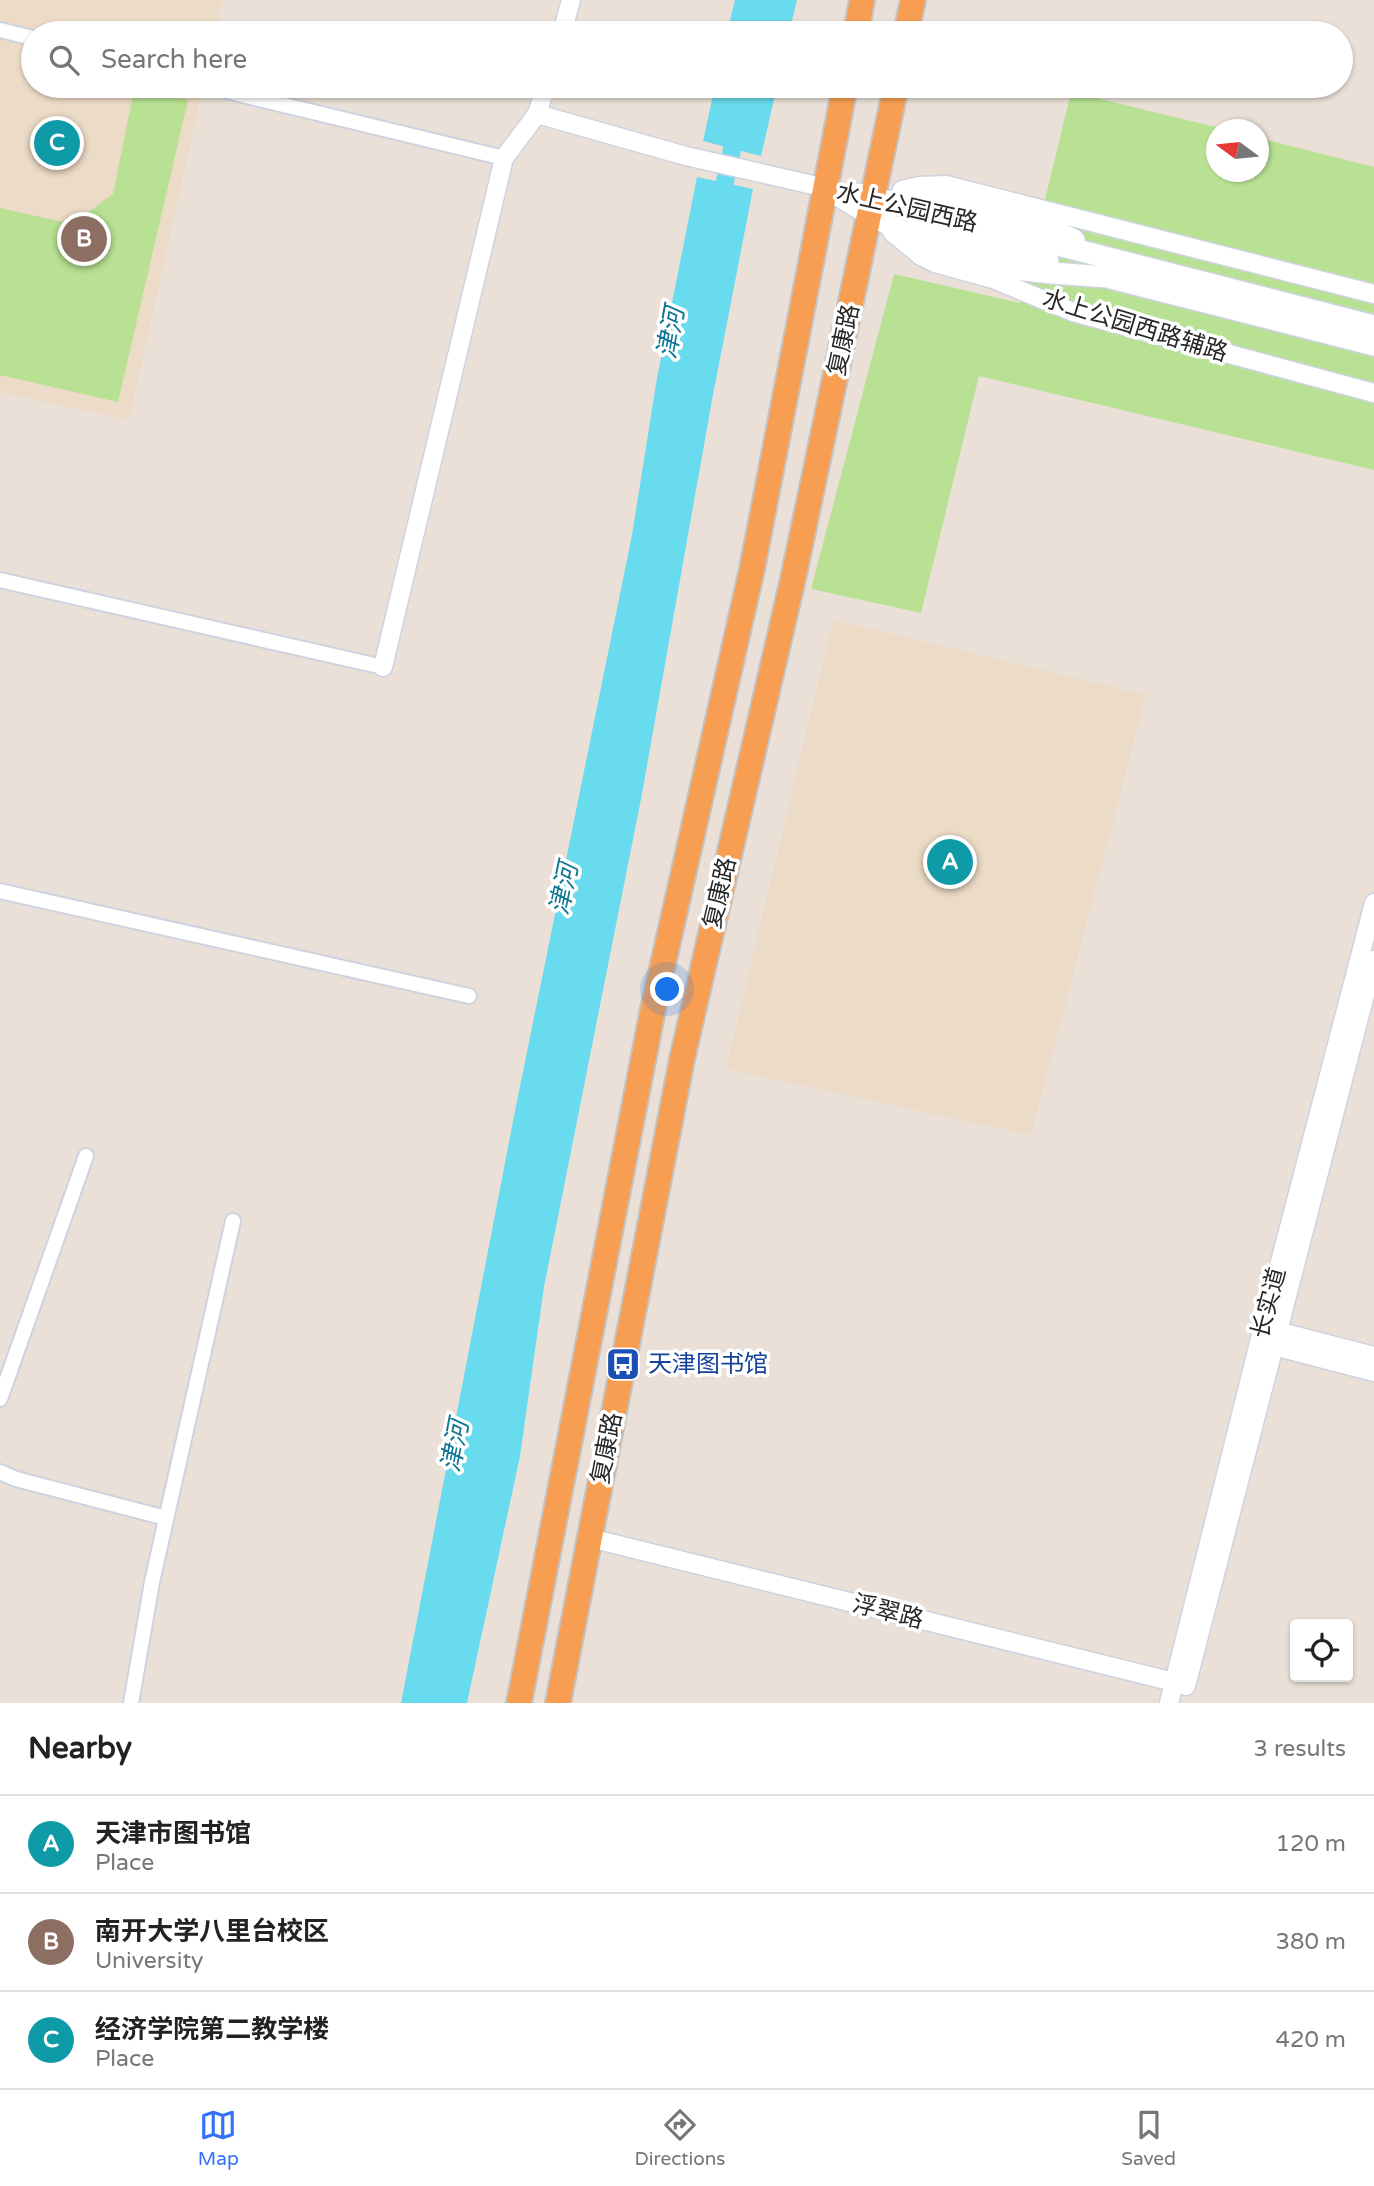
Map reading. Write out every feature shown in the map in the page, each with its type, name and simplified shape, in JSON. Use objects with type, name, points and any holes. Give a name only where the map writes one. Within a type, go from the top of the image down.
[{"type":"highway","points":[[858,21],[862,0]]},
{"type":"highway","points":[[909,21],[913,0]]},
{"type":"highway","name":"复康路","points":[[519,1703],[652,1018],[752,569],[843,98]]},
{"type":"highway","name":"复康路","points":[[558,1703],[682,1059],[793,579],[894,98]]},
{"type":"main road","name":"水上公园西路","points":[[826,188],[872,206],[1108,267],[1374,345]]},
{"type":"main road","name":"水上公园西路","points":[[872,206],[942,251],[1006,268],[1108,267],[1374,326]]},
{"type":"street","points":[[565,21],[571,0]]},
{"type":"street","points":[[0,30],[21,35]]},
{"type":"street","points":[[255,98],[503,158]]},
{"type":"street","points":[[0,580],[383,667],[503,158],[537,114],[542,98]]},
{"type":"street","points":[[537,114],[686,156],[826,188]]},
{"type":"street","points":[[872,206],[919,186],[946,185],[1374,294]]},
{"type":"street","name":"水上公园西路辅路","points":[[872,206],[922,256],[935,263],[993,278],[1073,312],[1374,393]]},
{"type":"street","points":[[0,891],[469,996]]},
{"type":"street","name":"长实道","points":[[1169,1703],[1180,1683],[1269,1337],[1374,903]]},
{"type":"street","name":"长实道","points":[[1269,1337],[1374,960]]},
{"type":"street","points":[[0,1399],[86,1156]]},
{"type":"street","points":[[131,1703],[152,1582],[233,1221]]},
{"type":"street","points":[[1269,1337],[1374,1356]]},
{"type":"street","points":[[1269,1337],[1374,1372]]},
{"type":"street","points":[[0,1472],[16,1479],[166,1518]]},
{"type":"street","name":"浮翠路","points":[[590,1538],[1180,1683]]},
{"type":"street","name":"长实道","points":[[1180,1683],[1181,1703]]},
{"type":"shaded area","points":[[0,0],[222,0],[218,21],[21,21],[21,98],[200,98],[129,420],[0,392]]},
{"type":"shaded area","points":[[833,620],[1146,695],[1031,1135],[726,1069]]},
{"type":"green space","points":[[132,98],[188,100],[118,402],[0,375],[0,208],[72,224],[113,194]]},
{"type":"green space","points":[[1070,98],[1096,98],[1206,125],[1206,182],[1269,182],[1269,141],[1374,167],[1374,470],[979,376],[921,613],[811,589],[894,274],[1020,303]]},
{"type":"water","points":[[735,0],[797,0],[792,21],[730,21]]},
{"type":"water","points":[[712,98],[774,98],[761,156],[703,141]]},
{"type":"water","points":[[697,177],[753,189],[712,400],[641,799],[544,1287],[520,1456],[467,1703],[401,1703],[514,1116],[632,535],[657,378]]},
{"type":"waterway","name":"津河","points":[[720,204],[743,98]]},
{"type":"place","name":"经济学院第二教学楼","points":[[57,143]]},
{"type":"place","name":"南开大学八里台校区","points":[[84,239]]},
{"type":"place","name":"天津市图书馆","points":[[950,862]]},
{"type":"place","name":"天津图书馆","points":[[623,1364]]}]
